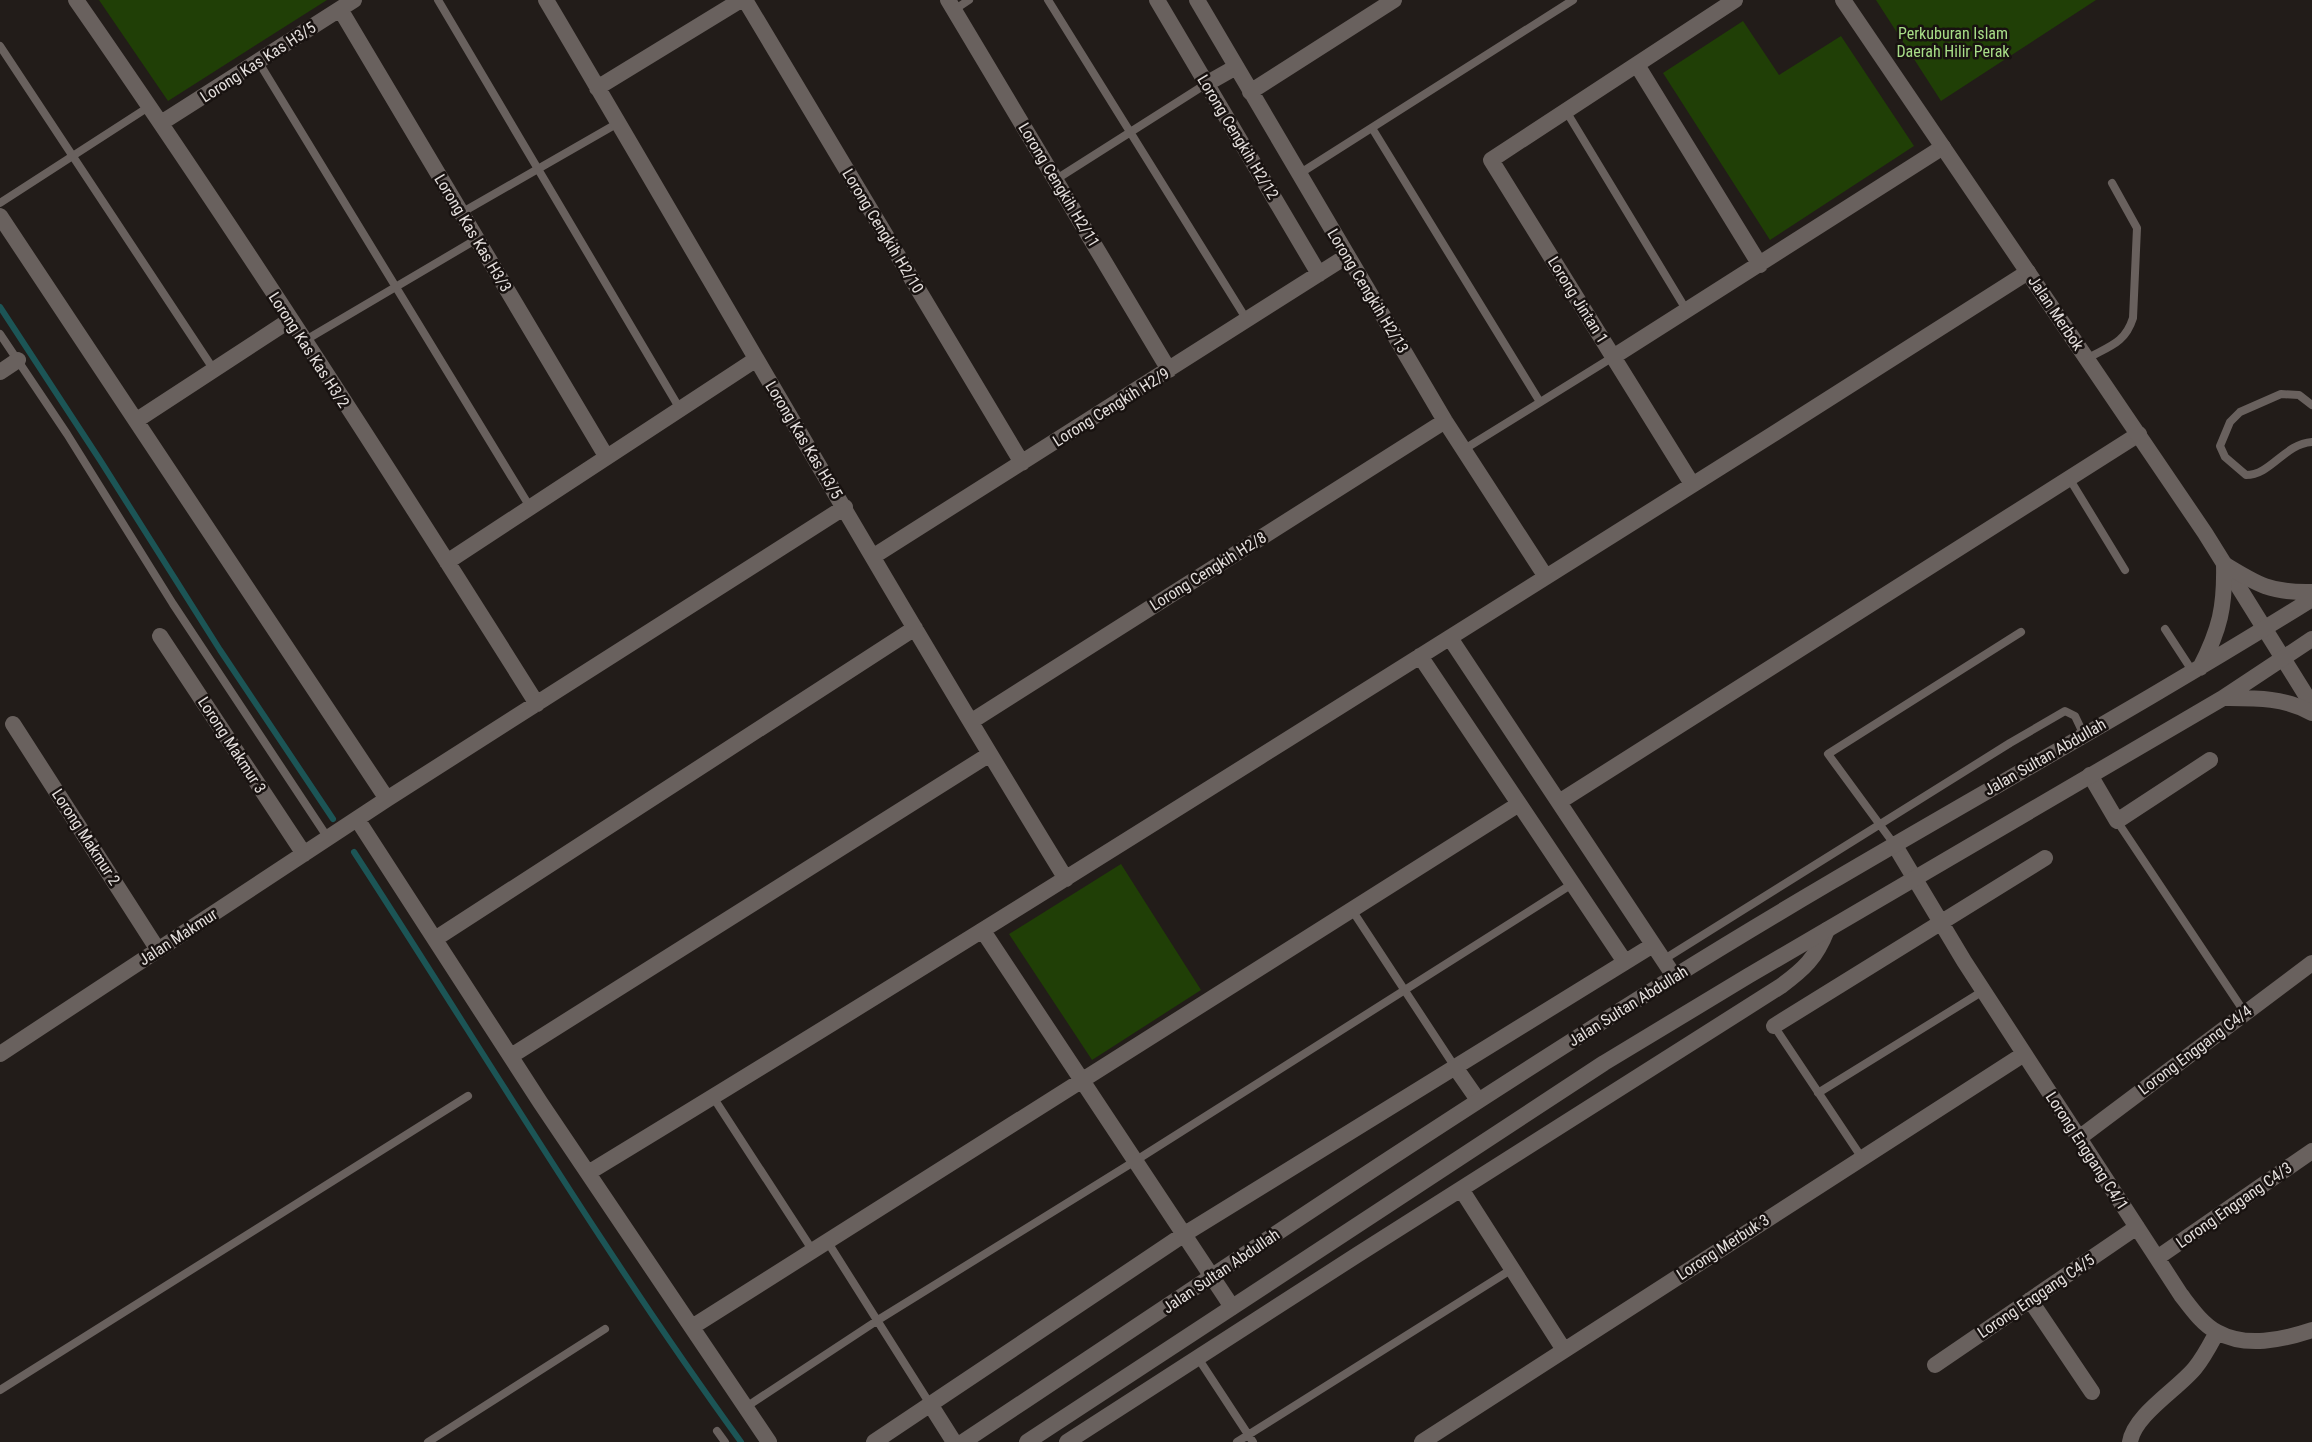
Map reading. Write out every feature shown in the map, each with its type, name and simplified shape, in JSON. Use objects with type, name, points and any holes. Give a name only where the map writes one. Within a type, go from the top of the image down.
[{"type":"street","name":"Lorong Kas Kas H3/2","points":[[76,0],[150,106],[537,704]]},
{"type":"street","name":"Lorong Kas Kas H3/5","points":[[161,123],[354,0]]},
{"type":"street","name":"Lorong Kas Kas H3/5","points":[[546,0],[756,360],[1066,879]]},
{"type":"street","points":[[597,88],[743,0]]},
{"type":"street","name":"Lorong Cengkih H2/10","points":[[743,0],[1022,463]]},
{"type":"street","name":"Lorong Cengkih H2/12","points":[[1157,0],[1319,273]]},
{"type":"street","name":"Lorong Cengkih H2/13","points":[[1197,0],[1445,421],[1546,577]]},
{"type":"street","points":[[1250,92],[1394,0]]},
{"type":"street","name":"Lorong Jintan 1","points":[[1735,0],[1491,160],[1613,357],[1943,147]]},
{"type":"street","name":"Jalan Merbok","points":[[1843,0],[2139,434],[2312,705]]},
{"type":"street","name":"Lorong Cengkih H2/11","points":[[951,5],[1170,370]]},
{"type":"street","name":"Lorong Kas Kas H3/3","points":[[340,9],[606,456]]},
{"type":"street","points":[[1637,65],[1760,265]]},
{"type":"street","points":[[1206,84],[1236,67]]},
{"type":"street","points":[[0,216],[387,799]]},
{"type":"street","name":"Lorong Cengkih H2/9","points":[[874,556],[1347,256]]},
{"type":"street","points":[[588,1173],[983,931],[2028,272]]},
{"type":"street","points":[[137,420],[290,320]]},
{"type":"street","points":[[1613,357],[1692,484]]},
{"type":"street","points":[[0,372],[18,360]]},
{"type":"street","points":[[447,562],[756,360]]},
{"type":"street","name":"Lorong Cengkih H2/8","points":[[972,721],[1445,421]]},
{"type":"street","points":[[1559,802],[2139,434]]},
{"type":"street","name":"Jalan Makmur","points":[[0,1054],[387,799],[845,507]]},
{"type":"street","points":[[2196,670],[2213,642],[2220,620],[2224,591],[2224,564],[2266,588],[2282,592],[2312,592]]},
{"type":"street","name":"Jalan Sultan Abdullah","points":[[963,1442],[1478,1100],[1674,976],[1894,844],[2196,670],[2312,599]]},
{"type":"street","points":[[435,939],[915,628]]},
{"type":"street","name":"Lorong Makmur 3","points":[[160,636],[303,854]]},
{"type":"street","points":[[1449,638],[1674,976]]},
{"type":"street","points":[[1027,1442],[1604,1063],[2223,698],[2312,639]]},
{"type":"street","points":[[1420,656],[1625,962]]},
{"type":"street","points":[[2223,698],[2264,698],[2285,701],[2312,712]]},
{"type":"street","name":"Lorong Makmur 2","points":[[13,724],[158,950]]},
{"type":"street","points":[[511,1056],[990,754]]},
{"type":"street","points":[[2090,775],[2117,821],[2210,760]]},
{"type":"street","points":[[692,1327],[1519,804]]},
{"type":"street","points":[[357,819],[588,1173],[770,1442]]},
{"type":"street","name":"Lorong Enggang C4/1","points":[[1894,844],[1983,991],[2192,1309],[2217,1332],[2242,1340],[2274,1341],[2312,1330]]},
{"type":"street","points":[[1774,1026],[2045,858]]},
{"type":"street","points":[[1067,1442],[1781,986],[1805,969],[1820,948],[1827,930]]},
{"type":"street","points":[[983,931],[1232,1307]]},
{"type":"street","points":[[874,1442],[1183,1235],[1653,945]]},
{"type":"street","name":"Lorong Enggang C4/4","points":[[2079,1138],[2312,963]]},
{"type":"street","name":"Lorong Merbuk 3","points":[[1422,1442],[2025,1054]]},
{"type":"street","points":[[1455,1067],[1478,1100]]},
{"type":"street","name":"Lorong Enggang C4/3","points":[[2157,1258],[2312,1151]]},
{"type":"street","points":[[1461,1189],[1564,1350]]},
{"type":"street","name":"Lorong Enggang C4/5","points":[[1935,1365],[2136,1227]]},
{"type":"street","points":[[2030,1300],[2092,1392]]},
{"type":"street","points":[[2130,1442],[2138,1425],[2194,1370],[2217,1332]]},
{"type":"street","points":[[930,1404],[954,1442]]},
{"type":"lane","points":[[438,0],[680,408]]},
{"type":"lane","points":[[951,5],[969,0]]},
{"type":"lane","points":[[1048,0],[1247,320]]},
{"type":"lane","points":[[1299,174],[1573,0]]},
{"type":"lane","points":[[0,46],[214,370]]},
{"type":"lane","points":[[258,62],[530,507]]},
{"type":"lane","points":[[1055,180],[1206,84]]},
{"type":"lane","points":[[0,203],[150,106]]},
{"type":"lane","points":[[1566,111],[1687,311]]},
{"type":"lane","points":[[461,213],[618,123]]},
{"type":"lane","points":[[1372,128],[1540,402]]},
{"type":"lane","points":[[2088,358],[2123,338],[2129,331],[2133,318],[2138,228],[2112,183]]},
{"type":"lane","points":[[303,342],[477,239]]},
{"type":"lane","points":[[0,334],[67,434],[172,604],[328,838]]},
{"type":"lane","points":[[1463,450],[1613,357]]},
{"type":"lane","points":[[2312,405],[2299,395],[2281,394],[2240,412],[2230,422],[2220,446],[2225,458],[2246,475],[2256,475],[2293,446],[2312,442]]},
{"type":"lane","points":[[2069,478],[2125,570]]},
{"type":"lane","points":[[2165,629],[2196,670]]},
{"type":"lane","points":[[1894,844],[1828,754],[2020,632]]},
{"type":"lane","points":[[1663,960],[2065,711],[2075,716],[2084,735]]},
{"type":"lane","points":[[2117,821],[2245,1013]]},
{"type":"lane","points":[[746,1407],[878,1320],[1135,1161],[1572,884]]},
{"type":"lane","points":[[1352,910],[1455,1067]]},
{"type":"lane","points":[[1818,1093],[1983,991]]},
{"type":"lane","points":[[1774,1026],[1862,1158]]},
{"type":"lane","points":[[0,1390],[468,1096]]},
{"type":"lane","points":[[713,1097],[820,1246],[878,1320],[930,1404]]},
{"type":"lane","points":[[1238,1442],[1251,1439],[1512,1269]]},
{"type":"lane","points":[[428,1442],[605,1329]]},
{"type":"lane","points":[[1198,1358],[1251,1439]]},
{"type":"lane","points":[[717,1431],[725,1442]]},
{"type":"green space","points":[[99,0],[327,0],[168,101]]},
{"type":"green space","name":"Perkuburan Islam Daerah Hilir Perak","points":[[1876,0],[2096,0],[1941,101]]},
{"type":"green space","points":[[1743,21],[1779,75],[1841,36],[1914,146],[1770,240],[1663,73]]},
{"type":"green space","points":[[1121,864],[1201,990],[1092,1060],[1009,934]]},
{"type":"waterway","points":[[0,307],[220,650],[333,819]]},
{"type":"waterway","points":[[354,852],[592,1224],[741,1442]]}]
